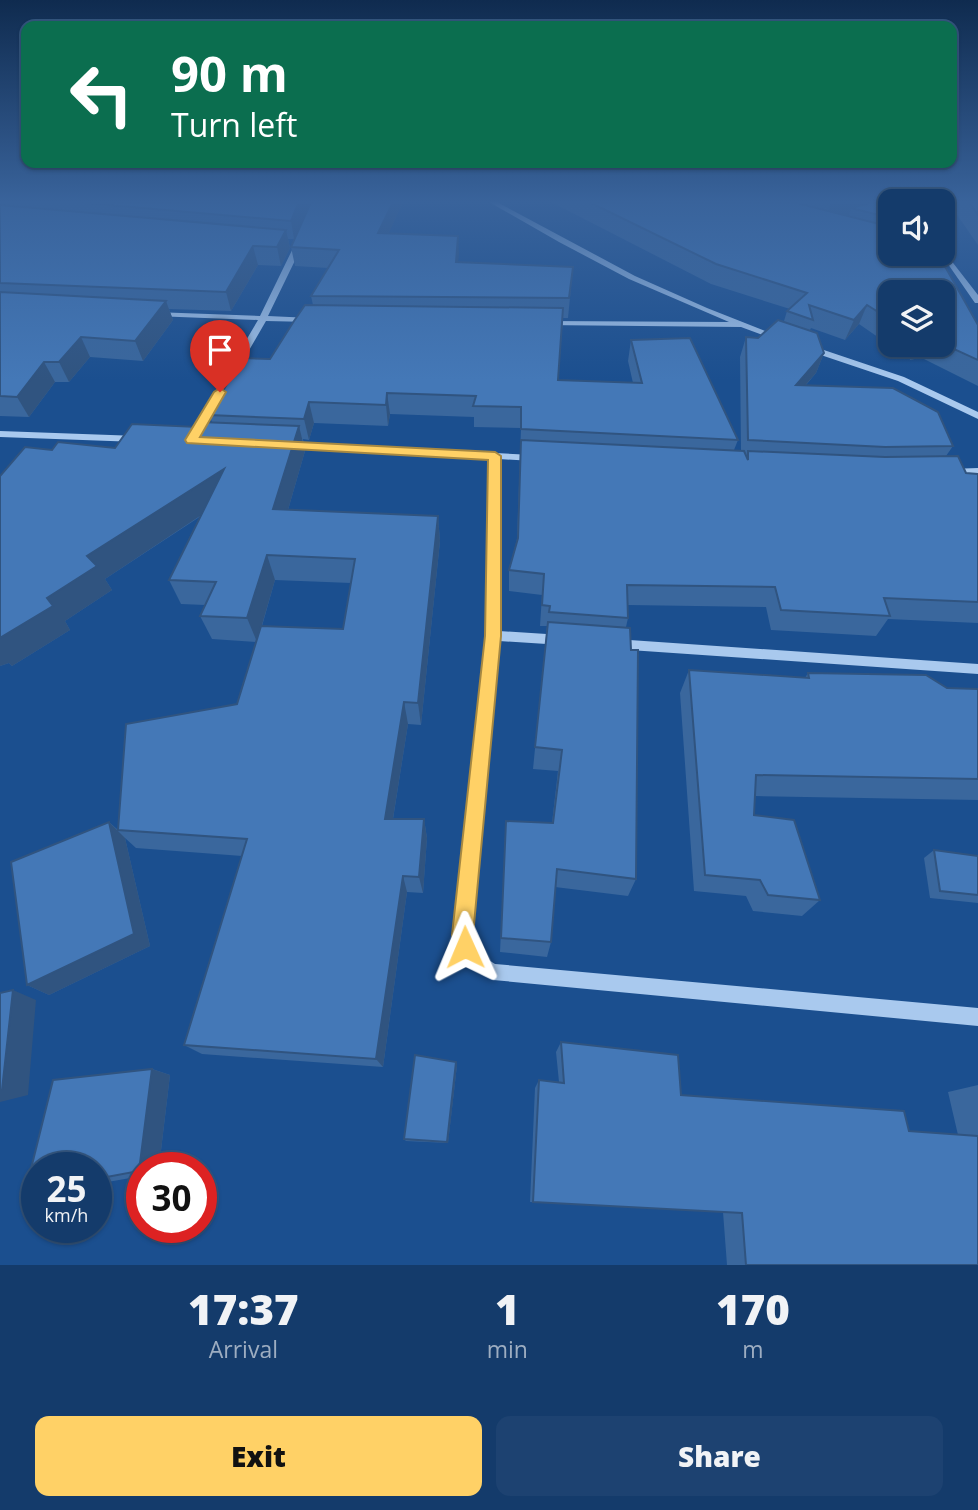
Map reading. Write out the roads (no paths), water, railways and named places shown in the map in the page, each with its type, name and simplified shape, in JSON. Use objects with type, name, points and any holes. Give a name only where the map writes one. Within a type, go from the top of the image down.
[{"type":"street","points":[[192,440],[262,320],[291,261]]},
{"type":"street","points":[[599,261],[741,325],[783,340]]},
{"type":"street","points":[[953,266],[978,301]]},
{"type":"street","points":[[138,313],[262,320],[317,320]]},
{"type":"street","points":[[536,323],[741,325]]},
{"type":"street","points":[[795,343],[901,379],[978,416]]},
{"type":"street","points":[[0,434],[154,439]]},
{"type":"street","points":[[179,440],[205,441]]},
{"type":"street","points":[[272,444],[545,458]]},
{"type":"street","points":[[495,456],[493,636],[462,935],[469,956],[479,965],[493,971],[978,1017]]},
{"type":"street","points":[[942,472],[978,471]]},
{"type":"street","points":[[493,636],[574,641]]},
{"type":"street","points":[[602,643],[978,669]]}]
